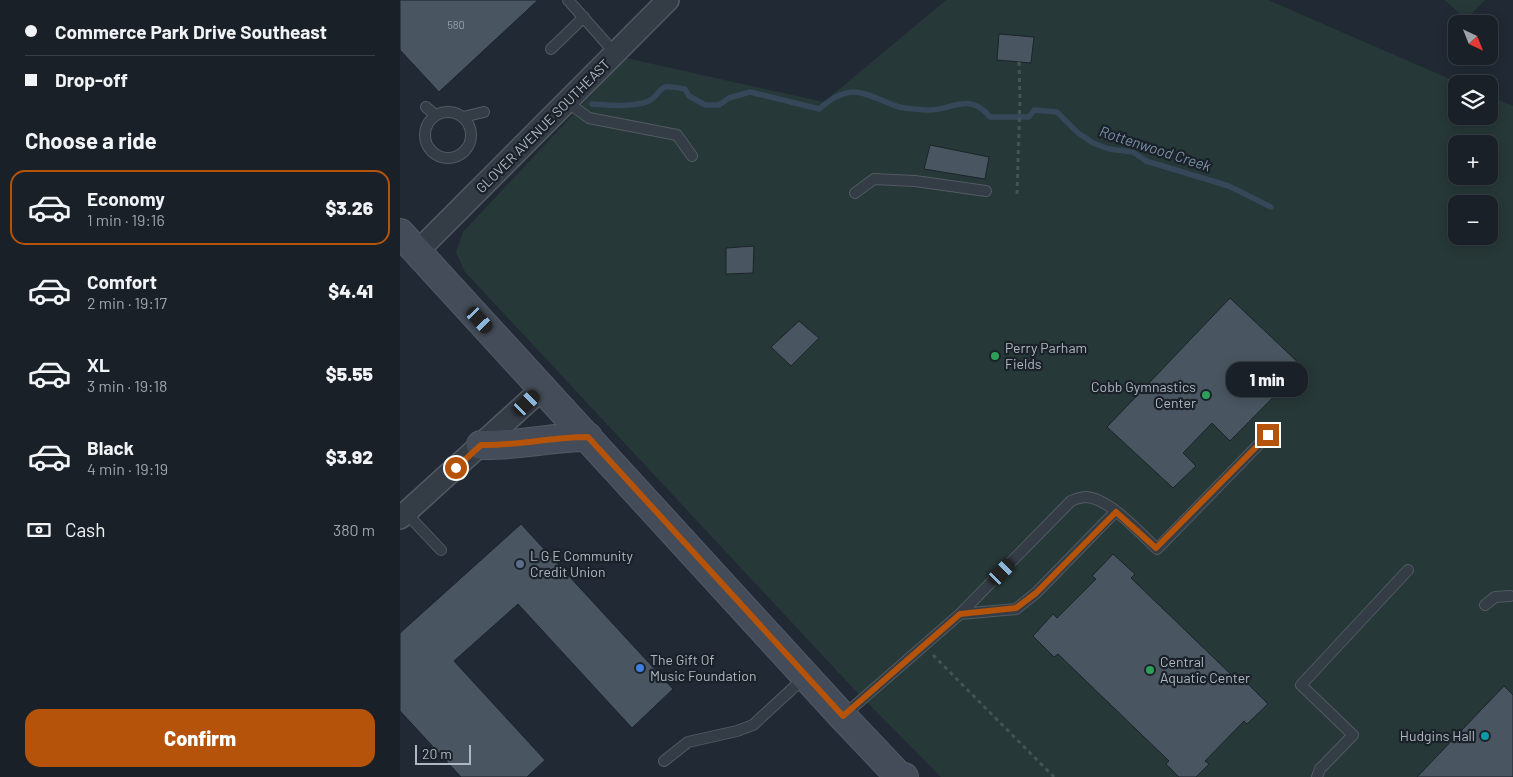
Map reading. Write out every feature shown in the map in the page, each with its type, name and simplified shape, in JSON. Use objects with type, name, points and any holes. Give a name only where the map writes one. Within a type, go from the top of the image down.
[{"type":"main road","points":[[409,243],[899,776]]},
{"type":"main road","points":[[481,445],[501,446],[558,438],[588,437]]},
{"type":"street","name":"GLOVER AVENUE SOUTHEAST","points":[[409,243],[567,102],[668,0]]},
{"type":"street","points":[[403,515],[542,388]]},
{"type":"lane","points":[[568,0],[616,53]]},
{"type":"lane","points":[[551,49],[584,18]]},
{"type":"lane","points":[[567,102],[589,118],[677,135],[692,156]]},
{"type":"lane","points":[[426,107],[435,116]]},
{"type":"lane","points":[[450,111],[464,117],[471,128],[471,142],[463,153],[450,158],[436,155],[426,143],[426,128],[435,116],[450,111]]},
{"type":"lane","points":[[464,117],[484,112]]},
{"type":"lane","points":[[855,193],[874,179],[915,181],[986,192]]},
{"type":"lane","points":[[843,716],[960,614],[1071,501],[1078,498],[1092,498],[1102,501],[1156,548],[1268,435]]},
{"type":"lane","points":[[960,614],[1016,608],[1036,593],[1116,512]]},
{"type":"lane","points":[[403,515],[441,550]]},
{"type":"lane","points":[[1317,777],[1320,769],[1353,734],[1301,685],[1408,570]]},
{"type":"lane","points":[[1485,605],[1495,597],[1510,596]]},
{"type":"lane","points":[[664,762],[688,742],[737,731],[753,725],[806,677]]},
{"type":"path","points":[[1017,194],[1020,99],[1019,62]]},
{"type":"path","points":[[924,646],[1054,777]]},
{"type":"shaded area","points":[[946,0],[1268,0],[1448,78],[1448,125],[1498,125],[1498,100],[1513,106],[1513,777],[941,777],[851,686],[465,272],[456,252],[463,232],[626,58],[824,102]]},
{"type":"shaded area","points":[[1445,0],[1485,0],[1471,15],[1461,15]]},
{"type":"building","points":[[400,0],[538,0],[439,92],[400,50]]},
{"type":"building","points":[[999,34],[1034,37],[1031,63],[997,60]]},
{"type":"building","points":[[930,145],[989,157],[985,179],[924,169]]},
{"type":"building","points":[[754,246],[753,273],[726,274],[726,248]]},
{"type":"building","name":"Cobb Gymnastics Center","points":[[1230,298],[1303,367],[1230,441],[1212,423],[1183,453],[1196,466],[1173,488],[1107,427]]},
{"type":"building","points":[[799,321],[819,338],[791,366],[771,347]]},
{"type":"building","points":[[521,524],[673,689],[632,728],[518,604],[454,661],[545,760],[527,777],[461,777],[400,711],[400,633]]},
{"type":"building","name":"Central Aquatic Center","points":[[1113,554],[1135,574],[1131,578],[1242,685],[1246,682],[1268,704],[1247,724],[1244,721],[1205,761],[1209,764],[1196,777],[1179,777],[1166,764],[1169,761],[1058,654],[1054,657],[1033,636],[1053,614],[1057,618],[1096,579],[1092,576]]},
{"type":"building","name":"Hudgins Hall","points":[[1504,686],[1513,695],[1513,777],[1417,777]]},
{"type":"waterway","name":"Rottenwood Creek","points":[[592,104],[624,105],[648,102],[662,88],[670,87],[685,89],[689,96],[705,105],[719,105],[729,98],[750,92],[819,109],[842,94],[857,92],[909,109],[935,110],[967,103],[982,109],[990,117],[1029,117],[1034,110],[1057,112],[1078,133],[1093,143],[1109,149],[1133,152],[1146,161],[1229,186],[1271,207]]},
{"type":"place","name":"Perry Parham Fields","points":[[995,356]]},
{"type":"place","name":"Cobb Gymnastics Center","points":[[1206,395]]},
{"type":"place","name":"L G E Community Credit Union","points":[[520,564]]},
{"type":"place","name":"The Gift Of Music Foundation","points":[[640,668]]},
{"type":"place","name":"Central Aquatic Center","points":[[1150,670]]},
{"type":"place","name":"Hudgins Hall","points":[[1485,736]]},
{"type":"route","points":[[456,468],[481,445],[501,446],[558,438],[588,437],[843,716],[960,614],[1016,608],[1036,593],[1116,512],[1156,548],[1268,435]]}]
